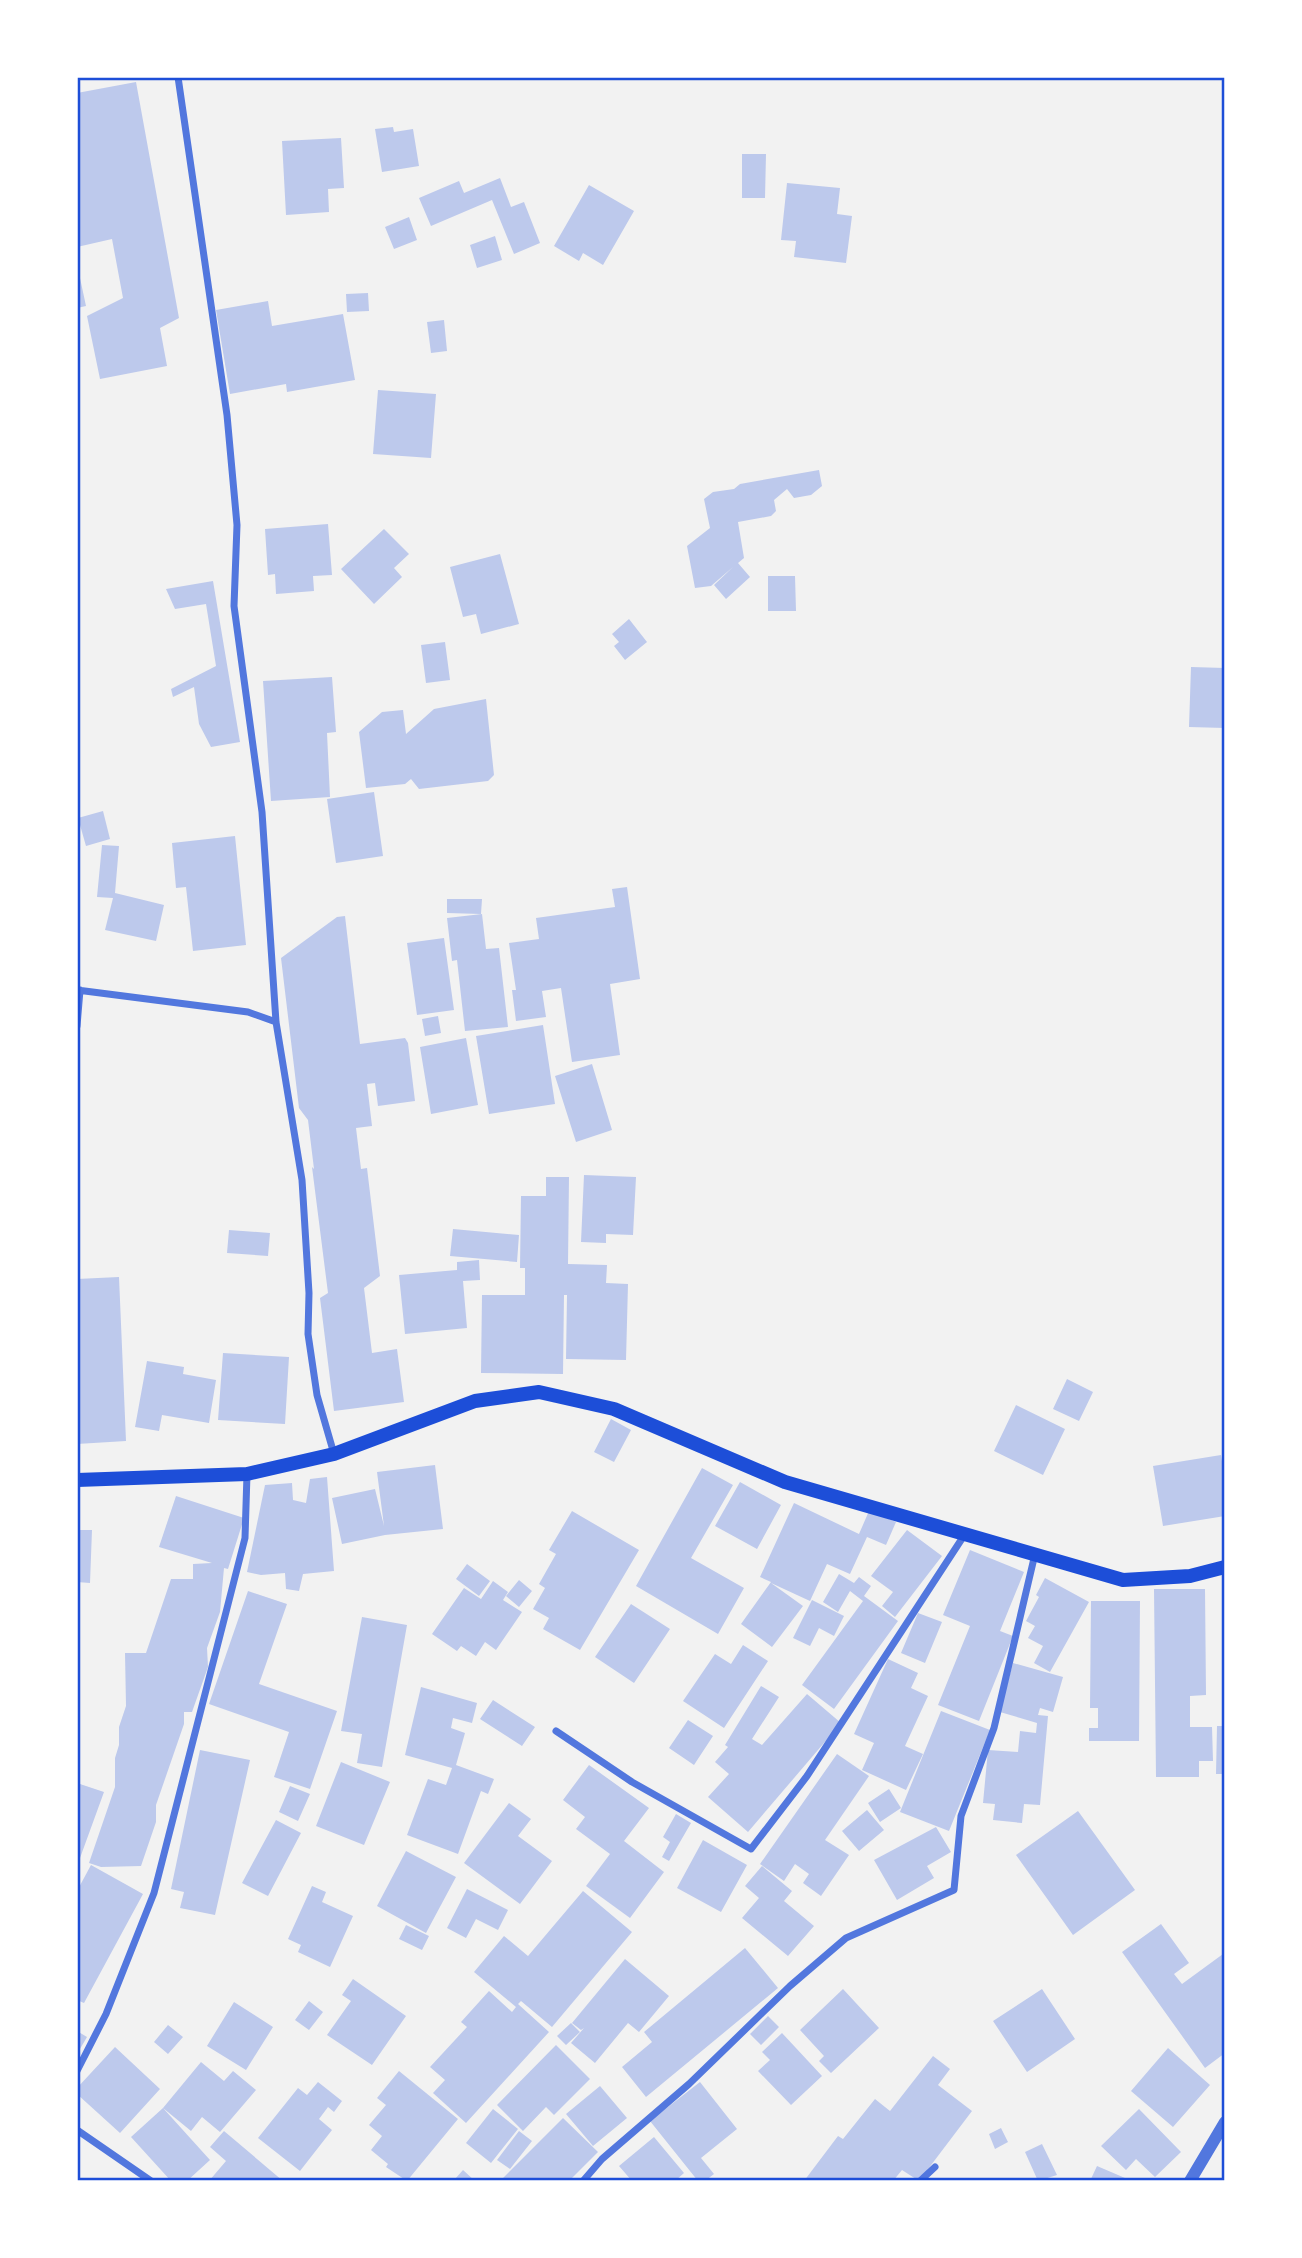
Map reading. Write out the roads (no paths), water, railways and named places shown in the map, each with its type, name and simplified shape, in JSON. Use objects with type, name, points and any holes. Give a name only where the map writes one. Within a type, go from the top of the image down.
[{"type":"main road","points":[[77,1480],[247,1474],[334,1454],[475,1401],[540,1392],[614,1409],[785,1482],[1123,1580],[1190,1576],[1225,1567]]},
{"type":"street","points":[[178,77],[227,415],[237,525],[234,606],[262,812],[276,1022],[302,1180],[309,1293],[308,1334],[317,1395],[334,1454]]},
{"type":"street","points":[[77,1026],[78,990],[248,1012],[276,1022]]},
{"type":"street","points":[[77,2071],[106,2014],[154,1893],[245,1538],[247,1474]]},
{"type":"street","points":[[556,1731],[632,1782],[751,1849],[807,1776],[965,1533]]},
{"type":"street","points":[[583,2181],[602,2160],[689,2084],[790,1986],[846,1938],[954,1890],[961,1816],[994,1728],[1035,1554]]},
{"type":"street","points":[[1191,2181],[1225,2122]]},
{"type":"street","points":[[77,2130],[151,2181]]},
{"type":"street","points":[[920,2181],[935,2167]]}]
